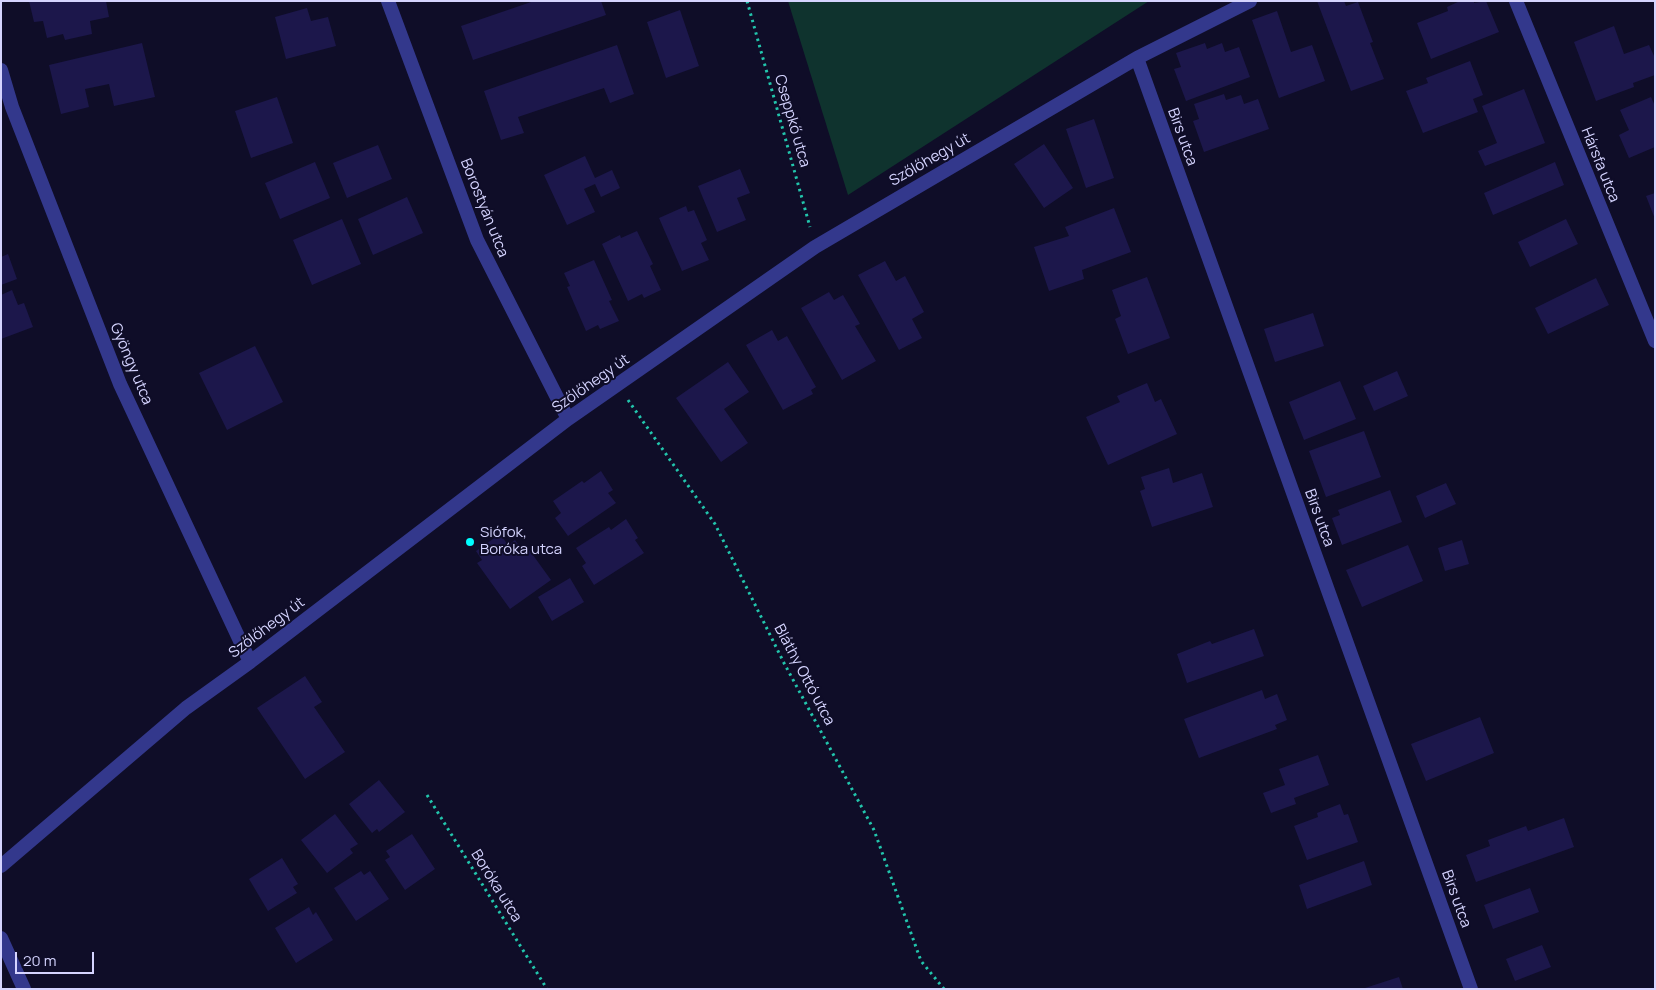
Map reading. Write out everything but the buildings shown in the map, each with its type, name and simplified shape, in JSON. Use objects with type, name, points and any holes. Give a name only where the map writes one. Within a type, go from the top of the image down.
[{"type":"street","name":"Borostyán utca","points":[[388,1],[477,240],[568,419]]},
{"type":"street","name":"Szőlőhegy út","points":[[1,866],[186,708],[250,662],[568,419],[815,247],[1137,58],[1250,1]]},
{"type":"street","name":"Hársfa utca","points":[[1516,1],[1655,341]]},
{"type":"street","name":"Birs utca","points":[[1137,58],[1470,989]]},
{"type":"street","name":"Gyöngy utca","points":[[1,70],[12,107],[120,384],[250,662]]},
{"type":"street","points":[[1,938],[24,989]]},
{"type":"path","name":"Cseppkő utca","points":[[747,1],[815,247]]},
{"type":"path","name":"Bláthy Ottó utca","points":[[617,385],[714,524],[784,663],[874,830],[921,961],[944,989]]},
{"type":"path","name":"Boróka utca","points":[[426,795],[547,989]]},
{"type":"green space","points":[[788,1],[1149,1],[848,195]]},
{"type":"place","name":"Siófok, Boróka utca","points":[[470,542]]}]
